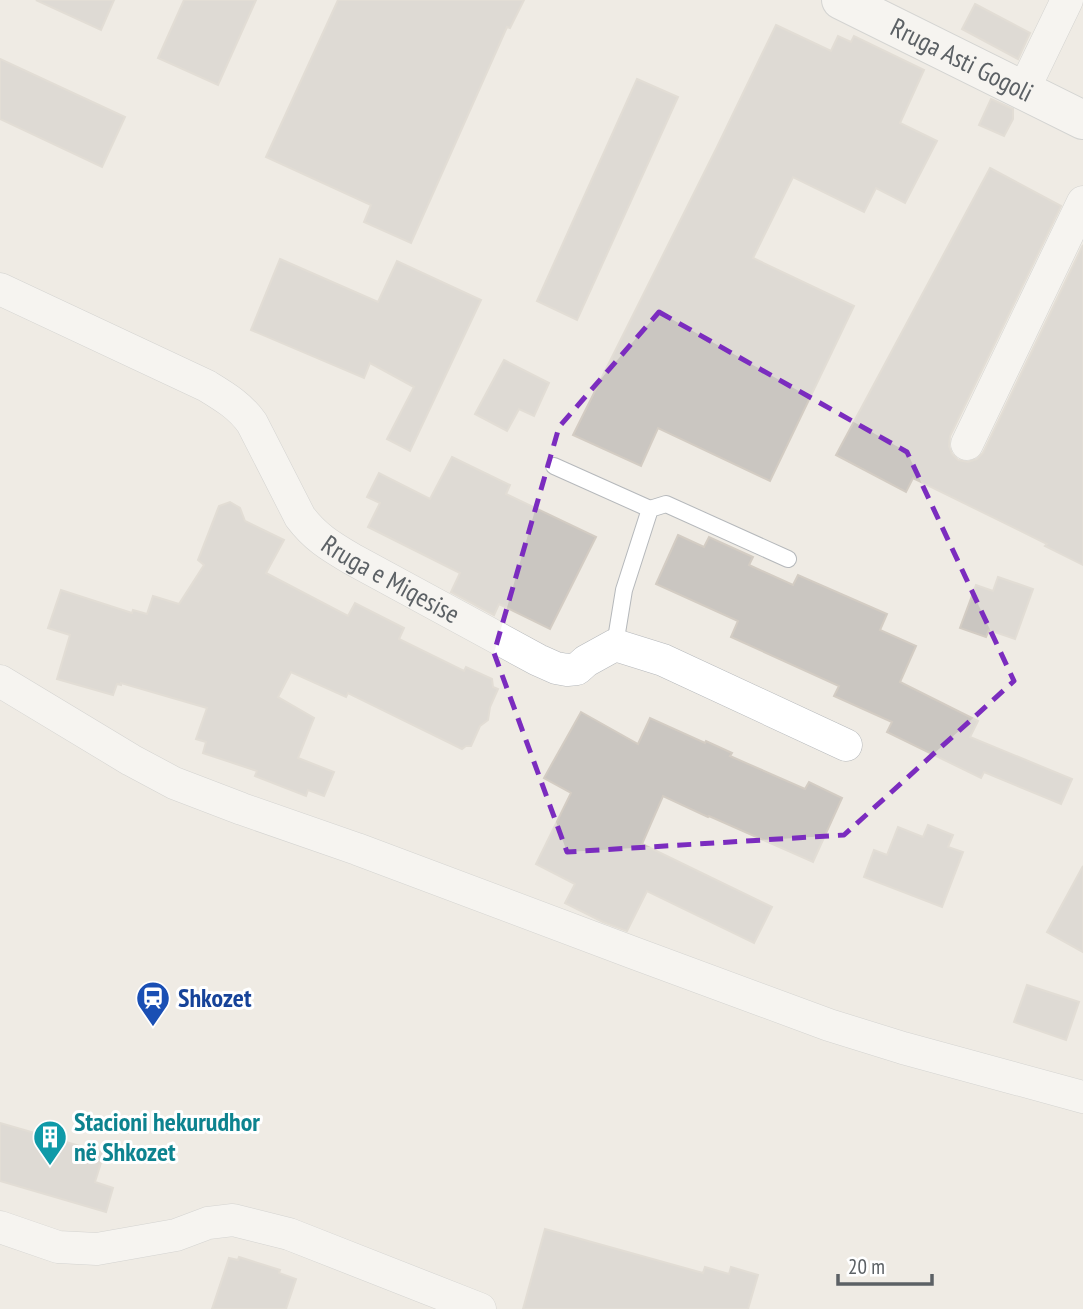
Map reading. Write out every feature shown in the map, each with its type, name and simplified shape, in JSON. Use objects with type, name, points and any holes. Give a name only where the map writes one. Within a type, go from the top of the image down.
[{"type":"street","name":"Rruga Asti Gogoli","points":[[841,0],[1083,120]]},
{"type":"street","points":[[1023,91],[1067,0]]},
{"type":"street","points":[[967,444],[1083,202]]},
{"type":"street","name":"Rruga e Miqesise","points":[[0,289],[207,386],[231,400],[252,423],[300,517],[323,542],[352,559],[556,668],[577,669],[615,645]]},
{"type":"street","points":[[615,645],[663,660],[846,745]]},
{"type":"street","points":[[0,681],[131,760],[174,783],[231,805],[357,849],[829,1025],[1083,1097]]},
{"type":"street","points":[[0,1227],[58,1247],[97,1249],[176,1235],[208,1223],[233,1220],[289,1234],[480,1309]]},
{"type":"lane","points":[[554,466],[650,509],[666,504],[788,559]]},
{"type":"lane","points":[[615,645],[624,590],[650,509]]},
{"type":"highlighted area","points":[[659,312],[907,452],[1014,681],[844,835],[567,852],[494,653],[559,427]]},
{"type":"building","points":[[36,0],[114,0],[101,30]]},
{"type":"building","points":[[184,0],[256,0],[218,85],[158,58]]},
{"type":"building","points":[[338,0],[524,0],[510,28],[507,27],[411,243],[364,222],[371,205],[266,157]]},
{"type":"building","points":[[975,4],[1030,33],[1018,59],[962,29]]},
{"type":"building","points":[[776,25],[831,51],[838,36],[851,42],[854,36],[924,70],[900,123],[937,141],[905,203],[876,188],[864,212],[793,177],[753,258],[854,306],[770,481],[658,428],[641,466],[573,435]]},
{"type":"building","points":[[0,59],[125,117],[102,167],[0,119]]},
{"type":"building","points":[[637,79],[678,97],[577,320],[537,301]]},
{"type":"building","points":[[991,99],[1013,109],[1013,119],[1004,136],[979,125]]},
{"type":"building","points":[[990,168],[1061,206],[950,436],[949,446],[958,460],[968,462],[983,453],[1083,245],[1083,565],[1045,546],[1047,544],[913,478],[906,492],[836,455]]},
{"type":"building","points":[[280,259],[378,302],[397,261],[481,300],[410,451],[387,439],[414,387],[370,363],[364,378],[251,330]]},
{"type":"building","points":[[504,360],[549,383],[534,416],[519,409],[507,431],[475,414]]},
{"type":"building","points":[[452,457],[510,485],[506,494],[596,537],[550,629],[499,604],[494,615],[451,592],[460,573],[368,527],[380,503],[367,497],[379,473],[430,499]]},
{"type":"building","points":[[230,502],[240,508],[245,521],[284,540],[266,573],[348,616],[355,603],[404,628],[399,639],[464,671],[466,667],[492,679],[493,687],[498,689],[488,720],[480,726],[471,746],[462,749],[348,693],[346,697],[291,672],[278,697],[314,718],[298,758],[334,772],[324,796],[308,790],[306,796],[255,776],[257,771],[203,753],[206,742],[196,739],[207,708],[121,683],[117,684],[113,695],[57,679],[70,635],[48,628],[61,590],[132,613],[133,610],[147,614],[153,596],[179,604],[204,565],[198,560],[219,506]]},
{"type":"building","points":[[678,535],[704,547],[709,537],[753,557],[749,565],[793,585],[798,575],[887,614],[880,630],[916,646],[900,682],[978,721],[970,737],[1072,779],[1061,804],[984,772],[981,778],[887,732],[892,722],[834,696],[839,686],[731,637],[738,621],[656,584]]},
{"type":"building","points":[[998,577],[1033,589],[1015,639],[989,630],[986,637],[960,628],[976,585],[993,591]]},
{"type":"building","points":[[581,712],[638,744],[650,718],[705,743],[706,741],[732,753],[730,756],[805,789],[809,782],[842,798],[813,862],[663,796],[642,844],[772,907],[754,943],[647,891],[627,931],[565,903],[575,884],[536,864],[571,793],[544,778]]},
{"type":"building","points":[[928,825],[953,835],[948,847],[963,852],[942,907],[864,877],[874,850],[887,855],[898,827],[923,837]]},
{"type":"building","points":[[1083,866],[1083,952],[1047,932]]},
{"type":"building","points":[[1027,985],[1079,1002],[1066,1040],[1014,1022]]},
{"type":"building","name":"Stacioni hekurudhor në Shkozet","points":[[0,1123],[104,1153],[95,1182],[113,1188],[106,1212],[0,1181]]},
{"type":"building","points":[[545,1229],[703,1273],[705,1267],[729,1274],[731,1267],[758,1275],[748,1309],[523,1309]]},
{"type":"building","points":[[239,1257],[280,1270],[279,1273],[296,1279],[286,1309],[212,1309],[229,1258],[238,1260]]},
{"type":"place","name":"Shkozet","points":[[153,1028]]},
{"type":"place","name":"Stacioni hekurudhor në Shkozet","points":[[50,1167]]}]
